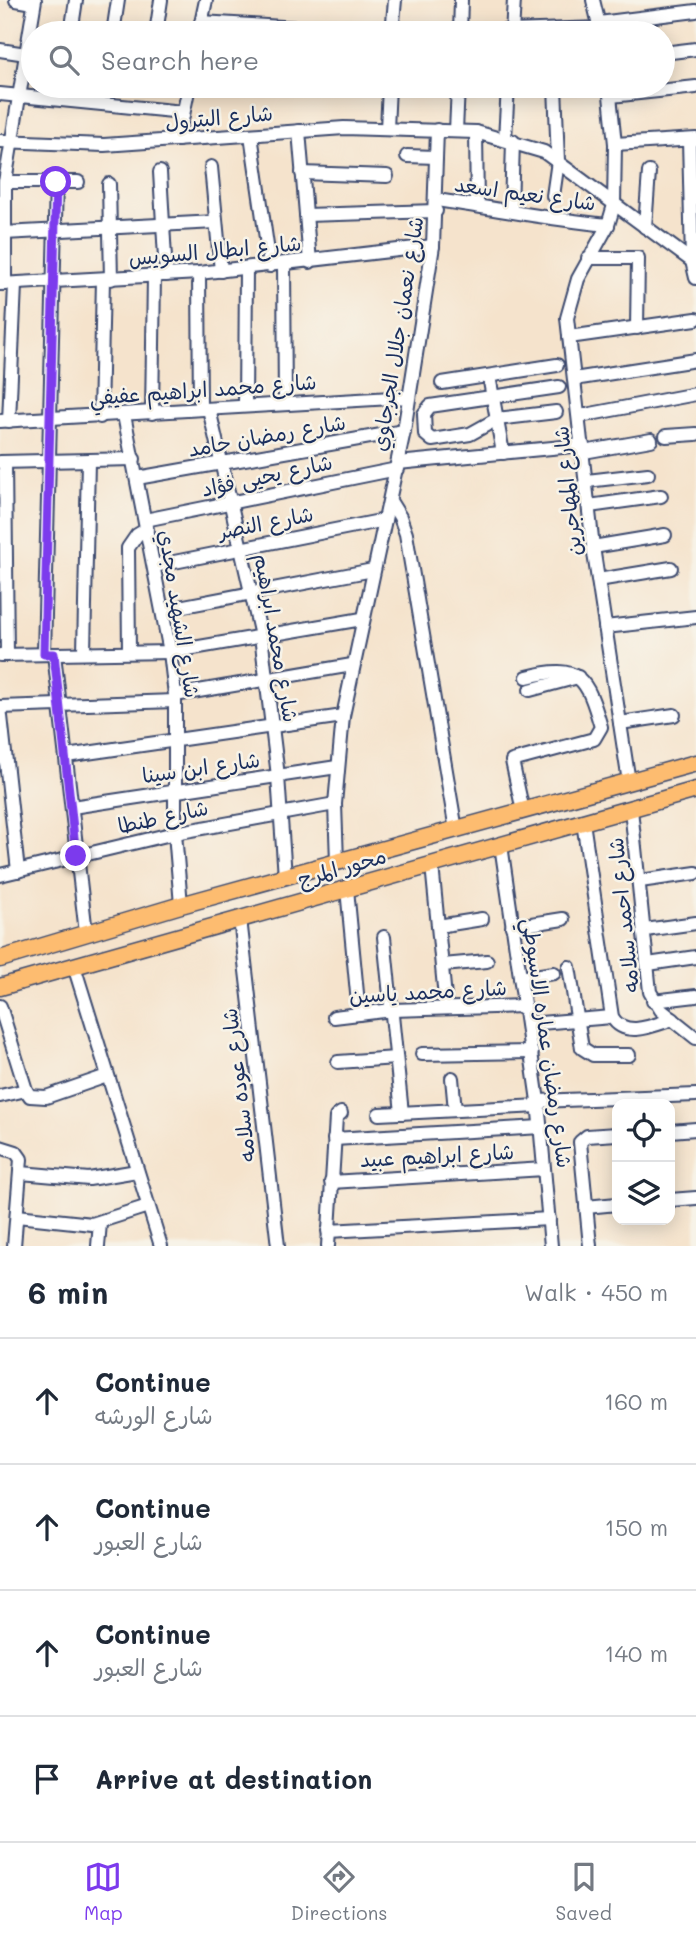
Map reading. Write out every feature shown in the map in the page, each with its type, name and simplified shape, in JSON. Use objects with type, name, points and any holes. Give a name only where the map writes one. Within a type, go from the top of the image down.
[{"type":"main road","name":"محور المرج","points":[[0,959],[181,905],[696,763]]},
{"type":"main road","name":"محور المرج","points":[[0,987],[696,790]]},
{"type":"street","points":[[16,0],[35,1],[32,21]]},
{"type":"street","points":[[73,21],[76,0]]},
{"type":"street","points":[[115,21],[118,0]]},
{"type":"street","points":[[157,21],[160,0]]},
{"type":"street","points":[[202,21],[206,0]]},
{"type":"street","points":[[394,21],[395,0]]},
{"type":"street","points":[[460,21],[461,0]]},
{"type":"street","points":[[513,21],[514,0]]},
{"type":"street","points":[[593,0],[598,21]]},
{"type":"street","points":[[637,21],[696,10]]},
{"type":"street","points":[[0,50],[21,49]]},
{"type":"street","points":[[675,52],[696,49]]},
{"type":"street","points":[[5,421],[7,284],[2,216],[3,187],[6,141],[21,87]]},
{"type":"street","points":[[675,89],[696,88]]},
{"type":"street","points":[[0,94],[19,96]]},
{"type":"street","points":[[40,98],[183,112]]},
{"type":"street","points":[[178,139],[186,98]]},
{"type":"street","points":[[387,129],[388,98]]},
{"type":"street","points":[[456,131],[457,98]]},
{"type":"street","points":[[508,98],[511,211]]},
{"type":"street","points":[[553,196],[558,161],[555,98]]},
{"type":"street","name":"شارع المهاجرين","points":[[611,98],[615,144],[614,205],[608,225],[588,258],[572,298],[568,318],[593,547],[629,782]]},
{"type":"street","name":"شارع البترول","points":[[6,141],[104,145],[299,131],[387,129],[476,132],[544,152],[645,228],[694,259]]},
{"type":"street","name":"شارع نعمان جلال الجرجاوي","points":[[337,862],[335,804],[343,716],[404,432],[433,246],[437,130]]},
{"type":"street","points":[[299,131],[310,262]]},
{"type":"street","points":[[476,132],[477,205]]},
{"type":"street","points":[[251,135],[270,266]]},
{"type":"street","points":[[615,144],[693,139],[696,278]]},
{"type":"street","points":[[407,156],[436,157]]},
{"type":"street","points":[[211,167],[221,271]]},
{"type":"street","points":[[152,413],[163,225],[160,172]]},
{"type":"street","points":[[645,228],[649,172]]},
{"type":"street","points":[[302,173],[387,176]]},
{"type":"street","points":[[56,182],[49,461],[49,654],[60,705],[86,933]]},
{"type":"street","points":[[3,187],[78,182]]},
{"type":"street","points":[[100,417],[110,227],[109,184]]},
{"type":"street","name":"شارع نعيم اسعد","points":[[306,215],[436,205],[477,205],[555,221],[608,225]]},
{"type":"street","points":[[4,233],[216,222]]},
{"type":"street","name":"شارع ابطال السويس","points":[[7,284],[199,273],[433,246]]},
{"type":"street","points":[[588,258],[638,258],[637,328]]},
{"type":"street","points":[[284,264],[285,404]]},
{"type":"street","points":[[245,406],[246,268]]},
{"type":"street","name":"شارع محمد ابراهيم","points":[[199,273],[204,409],[221,463],[261,636],[278,776],[285,877]]},
{"type":"street","points":[[569,337],[696,318]]},
{"type":"street","points":[[575,379],[696,360]]},
{"type":"street","points":[[442,383],[557,365]]},
{"type":"street","points":[[489,376],[503,453]]},
{"type":"street","points":[[556,412],[497,419],[466,435],[432,440],[425,434],[424,414],[430,407],[559,387]]},
{"type":"street","points":[[580,416],[696,394]]},
{"type":"street","name":"شارع محمد ابراهيم عفيفي","points":[[5,421],[409,397]]},
{"type":"street","name":"شارع الشهيد مجدي","points":[[124,415],[170,653],[175,698],[175,833],[181,905]]},
{"type":"street","name":"شارع رمضان حامد","points":[[137,478],[404,432]]},
{"type":"street","points":[[666,436],[696,434]]},
{"type":"street","name":"شارع يحيى فؤاد","points":[[146,524],[397,466],[503,453],[584,449],[651,440]]},
{"type":"street","points":[[134,459],[3,463],[4,655],[170,653],[362,619]]},
{"type":"street","points":[[84,653],[88,461]]},
{"type":"street","points":[[587,481],[648,474]]},
{"type":"street","points":[[589,506],[661,496]]},
{"type":"street","points":[[390,501],[406,534],[456,830]]},
{"type":"street","name":"شارع النصر","points":[[154,566],[385,520]]},
{"type":"street","points":[[130,652],[128,548],[146,524]]},
{"type":"street","points":[[593,547],[665,535]]},
{"type":"street","points":[[598,580],[671,568]]},
{"type":"street","points":[[163,610],[373,570]]},
{"type":"street","points":[[605,627],[696,617]]},
{"type":"street","points":[[18,870],[0,707],[175,698],[352,665]]},
{"type":"street","points":[[523,811],[512,761],[594,739],[600,732],[592,694],[578,677],[557,670],[528,683]]},
{"type":"street","points":[[620,723],[674,715]]},
{"type":"street","points":[[66,756],[343,716]]},
{"type":"street","name":"شارع ابن سينا","points":[[72,807],[337,767]]},
{"type":"street","name":"شارع طنطا","points":[[0,875],[175,833],[335,804]]},
{"type":"street","name":"شارع احمد سلامه","points":[[631,809],[653,1002],[696,1038]]},
{"type":"street","points":[[583,822],[611,1017],[623,1028],[636,1029],[673,1018]]},
{"type":"street","name":"شارع رمضان عماره الاسيوطي","points":[[501,845],[541,1127],[551,1246]]},
{"type":"street","points":[[432,865],[446,1008]]},
{"type":"street","points":[[640,881],[696,873]]},
{"type":"street","points":[[347,889],[359,1014]]},
{"type":"street","name":"شارع عوده سلامه","points":[[240,919],[278,1246]]},
{"type":"street","points":[[438,926],[482,919]]},
{"type":"street","points":[[512,928],[563,919]]},
{"type":"street","points":[[645,930],[696,923]]},
{"type":"street","points":[[384,937],[402,1113]]},
{"type":"street","points":[[648,964],[696,957]]},
{"type":"street","points":[[443,965],[487,961]]},
{"type":"street","points":[[74,965],[161,1246]]},
{"type":"street","points":[[569,967],[576,1020],[584,1052],[593,1055],[629,1055]]},
{"type":"street","points":[[520,978],[554,973]]},
{"type":"street","points":[[653,1002],[696,996]]},
{"type":"street","points":[[0,1006],[26,1090],[37,1098],[107,1076]]},
{"type":"street","name":"شارع محمد ياسين","points":[[334,1017],[392,1010],[525,1006]]},
{"type":"street","points":[[528,1024],[611,1017]]},
{"type":"street","points":[[422,1055],[531,1052]]},
{"type":"street","points":[[338,1062],[396,1058]]},
{"type":"street","points":[[452,1078],[455,1110]]},
{"type":"street","points":[[0,1096],[26,1090]]},
{"type":"street","points":[[379,1114],[696,1095]]},
{"type":"street","points":[[328,1246],[336,1117],[341,1113]]},
{"type":"street","points":[[334,1139],[541,1127]]},
{"type":"street","points":[[675,1131],[696,1129]]},
{"type":"street","points":[[590,1246],[580,1142],[587,1136],[612,1134]]},
{"type":"street","points":[[0,1147],[19,1155],[21,1173],[13,1208],[14,1246]]},
{"type":"street","name":"شارع ابراهيم عبيد","points":[[331,1182],[544,1169]]},
{"type":"street","points":[[21,1173],[89,1179],[137,1171]]},
{"type":"street","points":[[675,1200],[696,1198]]},
{"type":"street","points":[[586,1206],[612,1204]]},
{"type":"street","points":[[13,1208],[100,1223],[148,1206]]},
{"type":"street","points":[[328,1231],[549,1219]]},
{"type":"street","points":[[98,1246],[100,1223]]},
{"type":"route","points":[[56,182],[44,654],[54,654],[76,856]]}]
